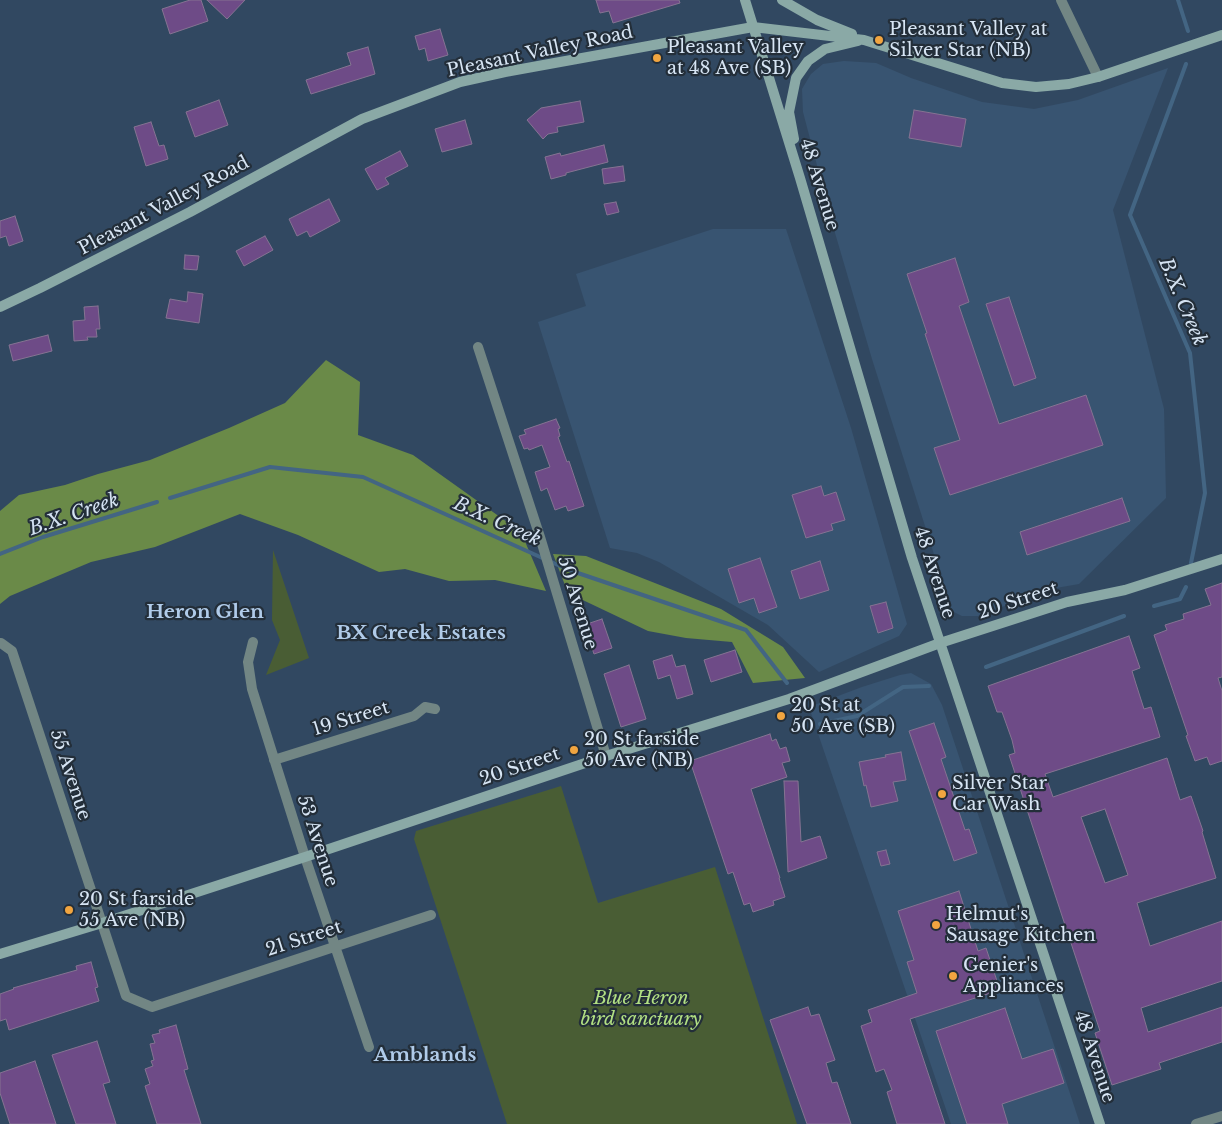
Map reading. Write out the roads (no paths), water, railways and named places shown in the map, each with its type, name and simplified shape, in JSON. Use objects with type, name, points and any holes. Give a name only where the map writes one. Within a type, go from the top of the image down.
[{"type":"street","name":"48 Avenue","points":[[745,0],[800,178],[909,549],[1100,1124]]},
{"type":"street","points":[[782,0],[817,20],[864,40]]},
{"type":"street","points":[[1061,0],[1098,77]]},
{"type":"street","name":"Pleasant Valley Road","points":[[0,307],[190,212],[362,119],[460,82],[505,72],[753,27],[864,40],[1002,83],[1036,87],[1069,84],[1098,77],[1222,35]]},
{"type":"street","points":[[800,178],[789,112],[796,78],[808,61],[826,49],[864,40]]},
{"type":"street","name":"50 Avenue","points":[[478,347],[544,550],[606,756]]},
{"type":"street","name":"20 Street","points":[[0,954],[305,857],[606,756],[790,699],[940,643],[1067,602],[1125,590],[1222,558]]},
{"type":"street","name":"53 Avenue","points":[[253,642],[248,662],[252,689],[368,1047]]},
{"type":"street","name":"55 Avenue","points":[[0,643],[12,651],[126,996],[152,1007],[188,995]]},
{"type":"street","name":"19 Street","points":[[274,760],[414,716],[425,707],[435,709]]},
{"type":"street","name":"21 Street","points":[[188,995],[431,915]]},
{"type":"street","points":[[1196,1124],[1222,1116]]},
{"type":"waterway","name":"B.X. Creek","points":[[1178,0],[1188,31]]},
{"type":"waterway","name":"B.X. Creek","points":[[1186,64],[1130,215],[1190,353],[1205,493],[1191,563]]},
{"type":"waterway","name":"B.X. Creek","points":[[170,498],[270,467],[363,477],[569,570],[746,630],[787,683]]},
{"type":"waterway","name":"B.X. Creek","points":[[0,554],[43,537],[157,502]]},
{"type":"waterway","name":"B.X. Creek","points":[[1154,606],[1180,599],[1186,587]]},
{"type":"waterway","name":"B.X. Creek","points":[[986,667],[1124,616]]},
{"type":"waterway","name":"B.X. Creek","points":[[820,724],[857,716],[903,687],[929,686]]},
{"type":"place","name":"Pleasant Valley at Silver Star (NB)","points":[[879,40]]},
{"type":"place","name":"Pleasant Valley at 48 Ave (SB)","points":[[657,58]]},
{"type":"place","name":"20 St at 50 Ave (SB)","points":[[781,716]]},
{"type":"place","name":"20 St farside 50 Ave (NB)","points":[[574,750]]},
{"type":"place","name":"Silver Star Car Wash","points":[[942,794]]},
{"type":"place","name":"20 St farside 55 Ave (NB)","points":[[69,910]]},
{"type":"place","name":"Helmut's Sausage Kitchen","points":[[936,925]]},
{"type":"place","name":"Genier's Appliances","points":[[953,976]]},
{"type":"district","name":"Heron Glen","points":[[205,613]]},
{"type":"district","name":"BX Creek Estates","points":[[421,634]]},
{"type":"district","name":"Amblands","points":[[425,1056]]},
{"type":"park label","name":"Blue Heron bird sanctuary","points":[[641,1009]]}]
